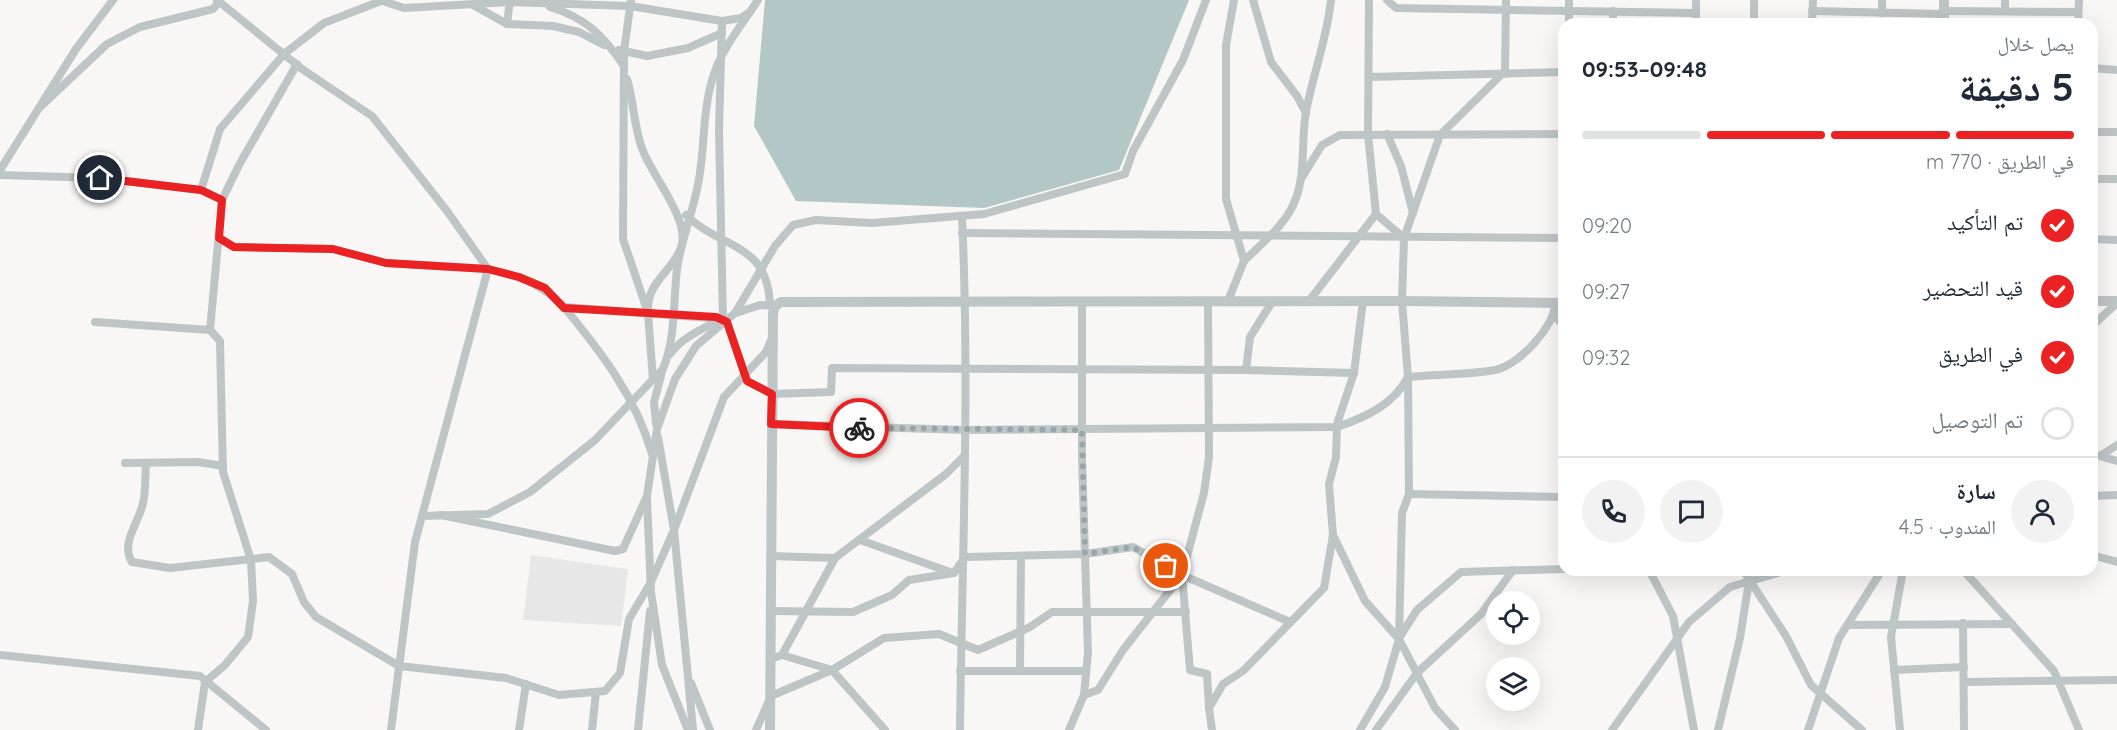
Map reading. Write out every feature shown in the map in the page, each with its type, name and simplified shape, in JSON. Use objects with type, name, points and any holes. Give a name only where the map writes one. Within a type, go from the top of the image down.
[{"type":"street","points":[[0,170],[76,49],[113,0]]},
{"type":"street","points":[[201,190],[220,129],[284,54],[324,23],[380,0],[404,8],[509,1],[631,3],[722,21],[741,18],[750,12]]},
{"type":"street","points":[[397,0],[404,8]]},
{"type":"street","points":[[653,380],[648,312],[650,292],[681,247],[690,219],[703,160],[710,86],[721,55],[758,0]]},
{"type":"street","points":[[735,313],[776,246],[793,225],[816,220],[872,223],[962,217],[1033,201],[1125,174],[1133,152],[1183,60],[1206,0]]},
{"type":"street","points":[[1234,0],[1226,45],[1226,198],[1244,261]]},
{"type":"street","points":[[1253,0],[1271,62],[1297,96],[1306,113]]},
{"type":"street","points":[[1301,179],[1306,113],[1328,27],[1331,0]]},
{"type":"street","points":[[1370,0],[1368,134],[1376,214],[1404,238]]},
{"type":"street","points":[[1387,0],[1396,8],[1444,4],[1506,5],[1569,11],[1696,13]]},
{"type":"street","points":[[1569,0],[1569,18]]},
{"type":"street","points":[[1615,18],[1622,0]]},
{"type":"street","points":[[1696,0],[1696,18]]},
{"type":"street","points":[[1754,0],[1754,18]]},
{"type":"street","points":[[1812,18],[1813,0]]},
{"type":"street","points":[[1882,0],[1882,13]]},
{"type":"street","points":[[2005,11],[2006,0]]},
{"type":"street","points":[[2078,18],[2079,0]]},
{"type":"street","points":[[39,108],[107,44],[140,27],[213,9],[219,1],[297,64],[372,116],[447,211],[488,269]]},
{"type":"street","points":[[507,24],[509,1]]},
{"type":"street","points":[[538,3],[574,14],[612,48],[624,67],[641,148],[655,178],[679,215],[681,247],[675,314],[668,356],[654,402],[674,530],[693,730]]},
{"type":"street","points":[[631,3],[624,51],[623,239],[648,312]]},
{"type":"street","points":[[471,4],[507,24],[553,26],[579,32],[612,48],[647,56],[688,48],[722,33]]},
{"type":"street","points":[[1360,730],[1385,687],[1399,639],[1402,513],[1408,494],[1408,377],[1402,301],[1404,238],[1440,135],[1503,74],[1506,5]]},
{"type":"street","points":[[1812,11],[2078,12]]},
{"type":"street","points":[[722,21],[718,130],[725,321],[747,381],[772,394],[831,392],[832,368],[1246,370],[1354,373]]},
{"type":"street","points":[[210,330],[222,200],[239,165],[297,64]]},
{"type":"street","points":[[2098,68],[2117,70]]},
{"type":"street","points":[[1369,77],[1558,72]]},
{"type":"street","points":[[2098,132],[2117,132]]},
{"type":"street","points":[[1387,134],[1401,166],[1414,214]]},
{"type":"street","points":[[1228,301],[1244,261],[1269,237],[1290,212],[1301,179],[1322,146],[1340,135],[1558,134]]},
{"type":"street","points":[[0,175],[100,178],[201,190],[222,200]]},
{"type":"street","points":[[2098,179],[2117,179]]},
{"type":"street","points":[[670,200],[690,219],[721,240],[744,249],[763,269],[772,305],[770,730]]},
{"type":"street","points":[[1309,301],[1376,214]]},
{"type":"street","points":[[960,730],[966,430],[962,217]]},
{"type":"street","points":[[962,234],[1558,238]]},
{"type":"street","points":[[219,238],[234,247],[333,249],[386,263],[488,269],[519,277],[545,288],[609,362],[632,404],[652,458]]},
{"type":"street","points":[[2098,239],[2117,240]]},
{"type":"street","points":[[391,730],[415,542],[488,269]]},
{"type":"street","points":[[1068,730],[1084,695],[1086,671],[1082,301]]},
{"type":"street","points":[[1208,301],[1209,458],[1204,493],[1182,575],[1190,670],[1207,674],[1212,730]]},
{"type":"street","points":[[1209,708],[1223,684],[1244,671],[1324,588],[1333,535],[1329,484],[1336,457],[1337,427],[1354,373],[1363,301]]},
{"type":"street","points":[[638,730],[651,592],[647,496],[657,429],[675,379],[688,356],[735,313],[760,304],[772,305],[781,302],[1402,301],[1558,307]]},
{"type":"street","points":[[2098,301],[2117,302]]},
{"type":"street","points":[[1246,370],[1250,337],[1272,302]]},
{"type":"street","points":[[2098,320],[2117,302]]},
{"type":"street","points":[[564,308],[675,314],[725,321]]},
{"type":"street","points":[[1408,377],[1497,370],[1535,342],[1558,308]]},
{"type":"street","points":[[668,356],[676,345],[692,334],[725,321]]},
{"type":"street","points":[[95,322],[210,330],[220,341],[223,466],[251,560],[253,601],[248,637],[225,665],[205,682],[198,730]]},
{"type":"street","points":[[146,464],[143,503],[129,538],[127,555],[132,562],[170,568],[269,557],[292,574],[304,602],[316,617],[399,666],[506,678],[560,695],[605,691],[620,673],[629,619],[651,582],[674,530],[724,397],[766,352],[772,338]]},
{"type":"street","points":[[422,516],[488,514],[530,492],[594,441],[632,404],[663,369]]},
{"type":"street","points":[[771,424],[966,430],[1082,430],[1209,426],[1337,427],[1366,417],[1399,393],[1408,377]]},
{"type":"street","points":[[2098,454],[2117,445]]},
{"type":"street","points":[[782,655],[835,558],[946,474],[965,455]]},
{"type":"street","points":[[2098,456],[2117,461]]},
{"type":"street","points":[[125,463],[198,462],[223,466]]},
{"type":"street","points":[[1408,494],[1558,497]]},
{"type":"street","points":[[2098,496],[2117,495]]},
{"type":"street","points":[[441,515],[615,551],[623,549],[647,496]]},
{"type":"street","points":[[1333,535],[1365,601],[1399,639],[1435,708],[1455,730]]},
{"type":"street","points":[[860,540],[954,573]]},
{"type":"street","points":[[965,557],[1085,554],[1133,547],[1182,575],[1290,622]]},
{"type":"street","points":[[771,556],[835,558]]},
{"type":"street","points":[[1020,671],[1022,556]]},
{"type":"street","points":[[771,611],[853,612],[892,595],[909,580],[954,573],[965,557]]},
{"type":"street","points":[[2098,557],[2117,562]]},
{"type":"street","points":[[1399,639],[1417,610],[1461,572],[1558,569]]},
{"type":"street","points":[[1376,730],[1417,673],[1481,615],[1513,570]]},
{"type":"street","points":[[1084,695],[1098,690],[1152,612],[1182,575]]},
{"type":"street","points":[[1651,576],[1673,616],[1694,730]]},
{"type":"street","points":[[1612,730],[1689,622],[1730,587],[1738,576]]},
{"type":"street","points":[[1746,576],[1786,636],[1811,685],[1862,730]]},
{"type":"street","points":[[1730,587],[1767,576]]},
{"type":"street","points":[[1808,730],[1839,638],[1878,576]]},
{"type":"street","points":[[1900,730],[1891,637],[1902,576]]},
{"type":"street","points":[[1968,576],[2054,671],[2079,730]]},
{"type":"street","points":[[1718,730],[1740,638],[1749,581]]},
{"type":"street","points":[[651,592],[662,665],[688,730]]},
{"type":"street","points":[[756,730],[771,696],[832,669],[884,638],[939,634],[978,650],[1020,631],[1052,612],[1185,612]]},
{"type":"street","points":[[1848,625],[1893,622],[2012,624]]},
{"type":"street","points":[[1963,623],[1964,730]]},
{"type":"street","points":[[0,655],[200,676],[266,730]]},
{"type":"street","points":[[771,659],[782,655],[832,669],[885,730]]},
{"type":"street","points":[[1894,670],[1964,667]]},
{"type":"street","points":[[960,671],[1086,671]]},
{"type":"street","points":[[688,675],[710,730]]},
{"type":"street","points":[[1964,682],[2117,680]]},
{"type":"street","points":[[519,730],[526,684]]},
{"type":"street","points":[[592,730],[596,692]]},
{"type":"shaded area","points":[[765,0],[1189,0],[1119,170],[984,208],[796,201],[754,126]]},
{"type":"shaded area","points":[[531,555],[628,569],[621,626],[523,620]]},
{"type":"way so far","points":[[859,428],[1082,430],[1085,554],[1133,547],[1166,566]]},
{"type":"route","points":[[100,178],[201,190],[222,200],[219,238],[234,247],[333,249],[386,263],[488,269],[519,277],[545,288],[564,308],[723,319],[727,322],[747,381],[772,394],[771,424],[859,428]]}]
